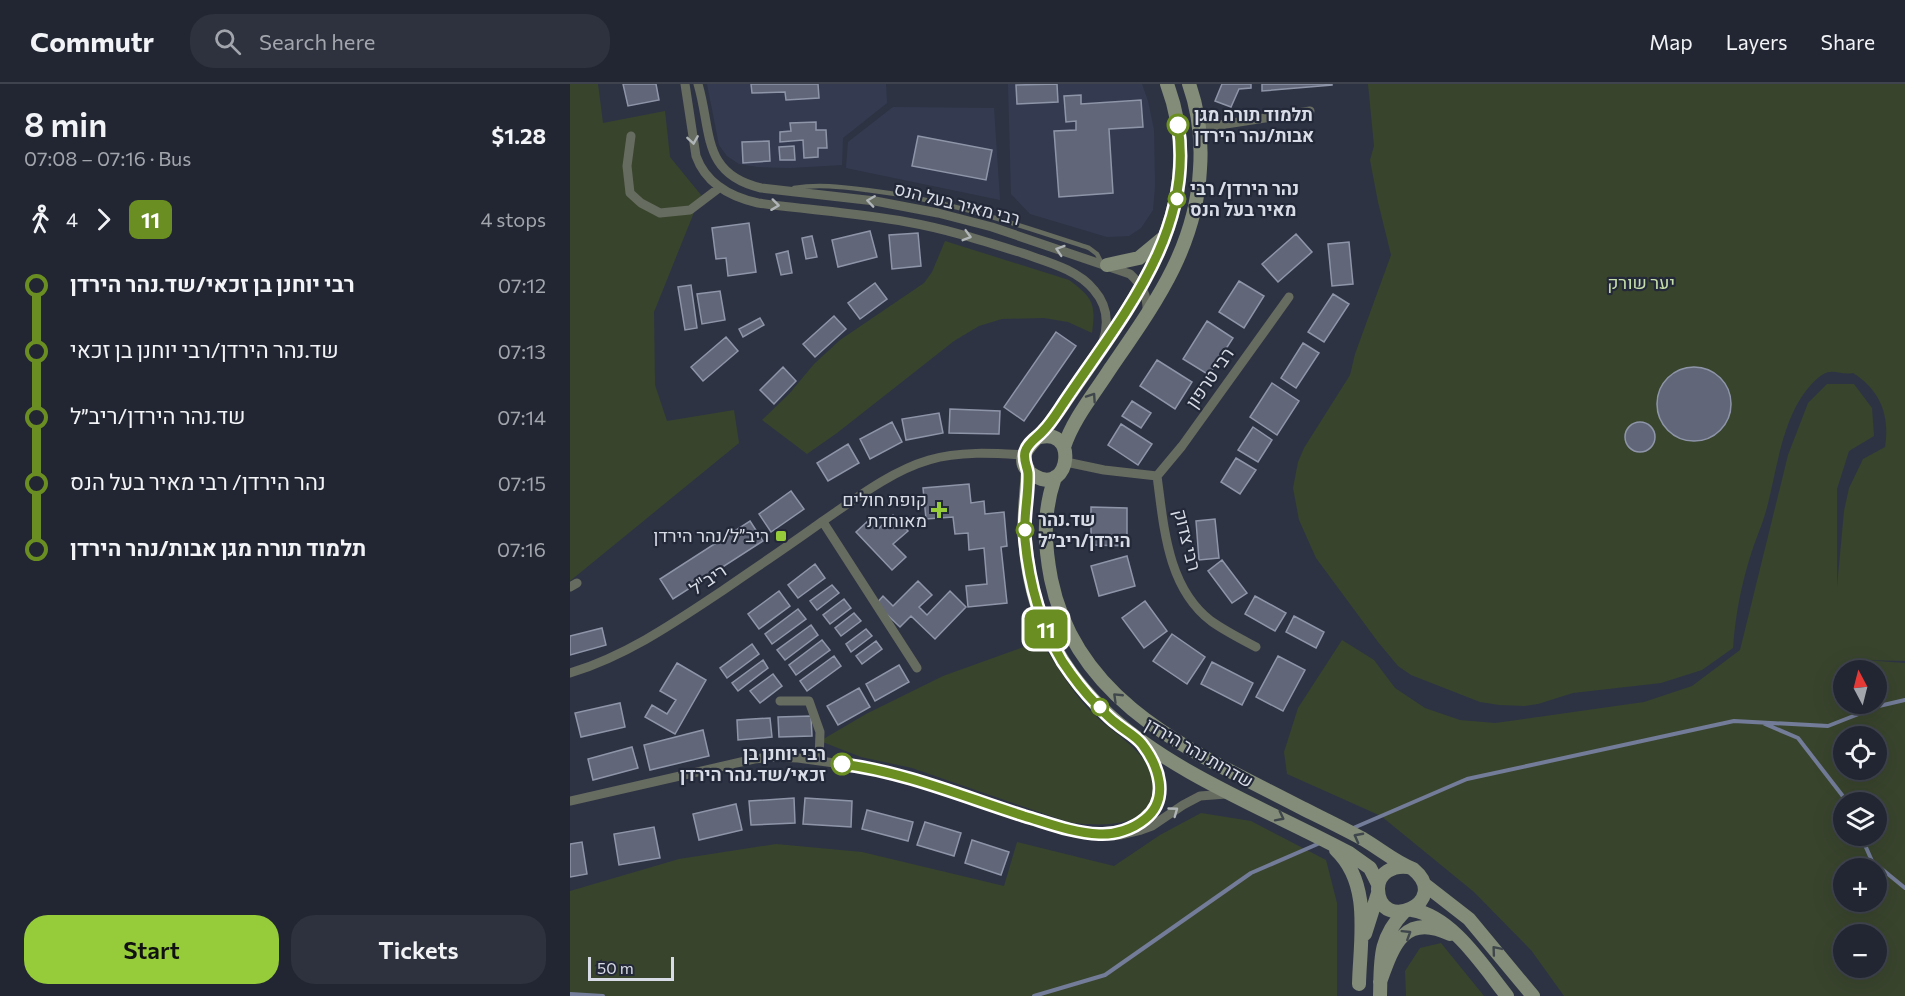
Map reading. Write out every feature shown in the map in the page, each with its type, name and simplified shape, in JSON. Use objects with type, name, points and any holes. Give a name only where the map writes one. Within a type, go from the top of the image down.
[{"type":"main road","points":[[1167,84],[1178,120],[1181,159],[1178,198],[1167,233],[1142,286],[1049,424],[1028,446],[1024,455],[1028,469],[1037,477],[1055,477],[1062,471],[1066,462],[1064,447],[1074,423],[1170,277],[1189,232],[1197,202],[1201,159],[1200,128],[1189,84]]},
{"type":"main road","points":[[1104,264],[1139,258],[1167,233]]},
{"type":"main road","points":[[1034,440],[1048,436],[1060,442],[1064,447]]},
{"type":"main road","name":"שדרות נהר הירדן","points":[[1028,469],[1024,516],[1028,561],[1038,610],[1048,636],[1076,681],[1116,723],[1172,762],[1326,840],[1363,862],[1370,868],[1378,889]]},
{"type":"main road","name":"שדרות נהר הירדן","points":[[1055,477],[1046,508],[1045,538],[1057,604],[1066,627],[1079,650],[1108,688],[1129,708],[1173,740],[1363,839],[1408,867]]},
{"type":"main road","points":[[1326,840],[1344,857],[1355,874],[1357,882],[1360,910],[1358,990]]},
{"type":"main road","points":[[1358,990],[1362,944],[1380,878],[1389,869],[1408,867],[1418,873],[1424,884],[1469,919],[1533,996]]},
{"type":"main road","points":[[1380,989],[1384,941],[1393,923],[1422,899],[1424,884]]},
{"type":"main road","points":[[1378,889],[1380,900],[1390,910],[1421,911],[1438,920],[1460,939],[1507,996]]},
{"type":"main road","points":[[1380,989],[1396,942],[1410,930],[1436,928],[1460,939]]},
{"type":"street","points":[[631,136],[627,166],[630,193],[641,203],[660,213],[690,210],[719,188],[700,167],[696,156],[685,84]]},
{"type":"street","name":"רבי מאיר בעל הנס","points":[[698,84],[711,149],[715,158],[728,173],[748,185],[780,191],[875,201],[938,213],[992,227],[1104,264],[1130,274],[1142,286]]},
{"type":"street","points":[[1200,128],[1310,111]]},
{"type":"street","name":"רבי מאיר בעל הנס","points":[[719,188],[743,200],[758,203],[873,217],[934,228],[987,242],[1063,268],[1085,281],[1100,297],[1106,315],[1106,333],[1102,346]]},
{"type":"street","points":[[1142,286],[1148,304],[1147,315]]},
{"type":"street","name":"רבי טרפון","points":[[1157,476],[1182,446],[1289,297]]},
{"type":"street","name":"ריב\"ל","points":[[570,673],[628,650],[661,631],[875,487],[908,468],[929,460],[966,454],[1024,455]]},
{"type":"street","points":[[1066,462],[1104,470],[1157,476]]},
{"type":"street","name":"רבי צדוק","points":[[1157,476],[1166,539],[1174,571],[1191,600],[1210,620],[1256,647]]},
{"type":"street","points":[[823,522],[917,668]]},
{"type":"street","points":[[780,701],[809,701],[820,732],[819,761]]},
{"type":"street","points":[[1101,835],[1127,830],[1136,825],[1154,810],[1158,802],[1160,781],[1141,742]]},
{"type":"street","points":[[570,801],[754,759],[772,757],[856,766],[909,778],[1064,828],[1101,835],[1120,835],[1152,826],[1200,796],[1221,793],[1235,795]]},
{"type":"shaded area","points":[[707,84],[886,84],[887,103],[843,138],[842,165],[758,167],[739,164],[727,156],[719,145]]},
{"type":"shaded area","points":[[1008,84],[1142,84],[1154,130],[1155,186],[1153,210],[1141,228],[1129,236],[1107,237],[1030,214],[1011,194]]},
{"type":"shaded area","points":[[893,107],[994,108],[1000,200],[846,168],[848,142]]},
{"type":"green space","points":[[570,84],[598,84],[603,123],[665,111],[670,157],[701,195],[654,312],[655,385],[667,421],[734,410],[739,443],[570,581]]},
{"type":"green space","name":"יער שורק","points":[[1368,84],[1905,84],[1905,661],[1833,660],[1833,714],[1887,714],[1887,662],[1905,663],[1905,996],[1564,996],[1531,950],[1474,892],[1381,816],[1287,774],[1284,752],[1298,708],[1342,640],[1374,660],[1395,688],[1425,708],[1460,720],[1495,723],[1644,702],[1692,686],[1740,650],[1788,455],[1808,403],[1827,384],[1854,384],[1872,408],[1874,436],[1849,451],[1837,489],[1837,587],[1844,511],[1849,488],[1863,459],[1885,447],[1886,425],[1881,405],[1877,396],[1863,380],[1853,373],[1828,372],[1819,377],[1807,390],[1797,405],[1783,440],[1766,511],[1744,577],[1733,648],[1702,670],[1661,683],[1573,693],[1525,706],[1480,702],[1411,675],[1398,666],[1378,642],[1316,558],[1299,520],[1293,488],[1298,462],[1304,448],[1350,375],[1355,354],[1391,255],[1370,160],[1374,146]]},
{"type":"green space","points":[[945,241],[1069,280],[1091,302],[1093,308],[1092,333],[1068,322],[1044,318],[1002,319],[979,326],[954,341],[807,454],[762,420],[789,394],[814,364],[840,340],[924,283],[932,272]]},
{"type":"green space","points":[[1040,641],[1085,705],[1134,749],[1148,766],[1152,774],[1153,797],[1148,807],[1140,815],[1117,823],[1068,822],[912,768],[861,757],[820,741],[866,714],[943,676]]},
{"type":"green space","points":[[1201,813],[1251,821],[1326,860],[1337,903],[1337,996],[570,996],[570,891],[679,859],[776,844],[862,852],[1004,886],[1017,842],[1114,866],[1160,835]]},
{"type":"green space","points":[[1441,943],[1484,996],[1406,996],[1405,971],[1420,948]]},
{"type":"building","points":[[623,84],[656,84],[659,100],[628,106]]},
{"type":"building","points":[[751,84],[818,84],[819,98],[786,100],[785,92],[752,93]]},
{"type":"building","points":[[1057,84],[1058,102],[1017,104],[1016,85]]},
{"type":"building","points":[[1222,84],[1251,84],[1251,88],[1239,89],[1231,107],[1215,101]]},
{"type":"building","points":[[1262,84],[1332,84],[1332,85],[1262,91]]},
{"type":"building","points":[[1081,95],[1081,104],[1141,100],[1143,127],[1109,129],[1113,193],[1059,197],[1054,131],[1076,130],[1076,121],[1066,122],[1064,96]]},
{"type":"building","points":[[816,122],[816,130],[826,130],[827,148],[818,148],[818,157],[804,158],[803,140],[780,142],[780,132],[791,131],[790,123]]},
{"type":"building","points":[[918,136],[992,150],[986,180],[912,166]]},
{"type":"building","points":[[769,141],[770,161],[743,163],[742,142]]},
{"type":"building","points":[[794,146],[795,160],[780,160],[779,147]]},
{"type":"building","points":[[749,223],[756,272],[728,276],[726,258],[716,259],[712,228]]},
{"type":"building","points":[[870,231],[877,257],[838,267],[832,240]]},
{"type":"building","points":[[918,233],[921,266],[892,269],[889,235]]},
{"type":"building","points":[[1296,234],[1312,252],[1278,282],[1262,264]]},
{"type":"building","points":[[812,236],[817,257],[806,259],[802,238]]},
{"type":"building","points":[[1349,242],[1353,284],[1332,286],[1328,244]]},
{"type":"building","points":[[788,251],[792,273],[781,275],[776,254]]},
{"type":"building","points":[[1239,281],[1264,296],[1244,328],[1219,312]]},
{"type":"building","points":[[875,283],[887,299],[860,319],[848,303]]},
{"type":"building","points":[[691,285],[697,328],[685,330],[678,287]]},
{"type":"building","points":[[720,291],[725,320],[702,324],[697,294]]},
{"type":"building","points":[[1333,294],[1349,304],[1324,342],[1308,332]]},
{"type":"building","points":[[834,316],[846,329],[815,357],[803,344]]},
{"type":"building","points":[[760,318],[764,325],[743,337],[739,329]]},
{"type":"building","points":[[1207,321],[1233,338],[1209,375],[1183,359]]},
{"type":"building","points":[[1056,332],[1076,346],[1024,421],[1004,407]]},
{"type":"building","points":[[726,337],[738,351],[703,381],[691,367]]},
{"type":"building","points":[[1303,343],[1319,353],[1296,388],[1281,378]]},
{"type":"building","points":[[1157,360],[1192,382],[1175,409],[1140,386]]},
{"type":"building","points":[[783,367],[796,381],[774,404],[760,390]]},
{"type":"building","points":[[1694,367],[1708,370],[1720,378],[1728,390],[1731,404],[1728,418],[1720,430],[1708,438],[1694,441],[1680,438],[1668,430],[1660,418],[1657,404],[1660,390],[1668,378],[1680,370]]},
{"type":"building","points":[[1272,383],[1299,401],[1277,435],[1250,417]]},
{"type":"building","points":[[1132,401],[1151,413],[1141,428],[1122,416]]},
{"type":"building","points":[[950,409],[1000,411],[999,434],[949,433]]},
{"type":"building","points":[[939,413],[943,433],[906,440],[902,419]]},
{"type":"building","points":[[892,422],[902,442],[870,459],[860,439]]},
{"type":"building","points":[[1640,422],[1651,426],[1655,437],[1651,448],[1640,452],[1629,448],[1625,437],[1629,426]]},
{"type":"building","points":[[1121,424],[1152,444],[1138,465],[1108,445]]},
{"type":"building","points":[[1253,427],[1272,440],[1258,462],[1238,450]]},
{"type":"building","points":[[848,444],[859,463],[828,481],[817,463]]},
{"type":"building","points":[[1236,458],[1256,470],[1240,494],[1221,482]]},
{"type":"building","points":[[969,484],[971,503],[984,501],[985,514],[1004,512],[1007,546],[1001,547],[1007,603],[968,607],[966,586],[987,584],[984,548],[969,550],[968,533],[955,534],[953,517],[926,519],[923,488]]},
{"type":"building","points":[[791,491],[804,509],[771,532],[759,514]]},
{"type":"building","points":[[1091,507],[1127,508],[1127,546],[1091,545]]},
{"type":"building","points":[[893,515],[908,531],[893,544],[906,557],[892,570],[856,532],[870,519],[879,528]]},
{"type":"building","points":[[1215,519],[1219,558],[1199,560],[1196,521]]},
{"type":"building","points":[[750,521],[763,541],[673,599],[660,579]]},
{"type":"building","points":[[1127,556],[1135,586],[1099,596],[1091,566]]},
{"type":"building","points":[[1222,560],[1247,593],[1232,603],[1208,571]]},
{"type":"building","points":[[815,564],[825,578],[798,598],[788,585]]},
{"type":"building","points":[[918,581],[932,595],[919,607],[927,615],[950,591],[966,607],[935,639],[911,616],[900,627],[876,604],[883,596],[893,606]]},
{"type":"building","points":[[832,585],[839,593],[817,610],[810,601]]},
{"type":"building","points":[[779,591],[790,606],[759,629],[748,614]]},
{"type":"building","points":[[1255,596],[1286,613],[1275,631],[1245,614]]},
{"type":"building","points":[[844,599],[851,608],[830,624],[823,615]]},
{"type":"building","points":[[1145,601],[1167,631],[1144,648],[1122,618]]},
{"type":"building","points":[[798,609],[806,619],[772,644],[765,634]]},
{"type":"building","points":[[854,613],[861,621],[841,636],[835,628]]},
{"type":"building","points":[[1294,616],[1324,632],[1316,648],[1286,632]]},
{"type":"building","points":[[811,625],[818,635],[785,660],[777,650]]},
{"type":"building","points":[[602,628],[606,645],[570,655],[570,636]]},
{"type":"building","points":[[866,629],[872,636],[851,652],[846,644]]},
{"type":"building","points":[[1172,634],[1205,657],[1187,684],[1153,661]]},
{"type":"building","points":[[822,640],[830,650],[796,675],[789,665]]},
{"type":"building","points":[[876,641],[882,649],[862,664],[856,656]]},
{"type":"building","points":[[752,644],[759,654],[727,678],[720,668]]},
{"type":"building","points":[[834,656],[841,666],[807,691],[800,681]]},
{"type":"building","points":[[1278,656],[1305,670],[1283,711],[1256,697]]},
{"type":"building","points":[[763,660],[768,668],[738,691],[732,683]]},
{"type":"building","points":[[1212,662],[1253,683],[1242,705],[1201,684]]},
{"type":"building","points":[[677,663],[706,680],[675,734],[645,717],[652,705],[667,714],[676,700],[660,691]]},
{"type":"building","points":[[899,665],[909,682],[875,701],[866,684]]},
{"type":"building","points":[[773,674],[782,686],[760,703],[750,691]]},
{"type":"building","points":[[859,688],[870,707],[838,725],[827,706]]},
{"type":"building","points":[[620,703],[625,727],[581,737],[575,713]]},
{"type":"building","points":[[811,716],[812,736],[779,737],[778,717]]},
{"type":"building","points":[[770,718],[772,737],[738,740],[737,720]]},
{"type":"building","points":[[703,730],[709,756],[650,770],[644,745]]},
{"type":"building","points":[[632,747],[638,768],[593,780],[588,759]]},
{"type":"building","points":[[794,798],[795,823],[751,825],[749,801]]},
{"type":"building","points":[[805,798],[852,801],[851,827],[803,824]]},
{"type":"building","points":[[736,804],[742,830],[699,840],[693,814]]},
{"type":"building","points":[[867,810],[913,822],[908,841],[862,829]]},
{"type":"building","points":[[925,822],[961,833],[954,856],[917,845]]},
{"type":"building","points":[[654,827],[660,858],[619,865],[614,834]]},
{"type":"building","points":[[972,840],[1009,852],[1001,875],[965,863]]},
{"type":"building","points":[[582,842],[587,874],[570,877],[570,844]]},
{"type":"waterway","points":[[1351,829],[1467,779],[1734,721],[1828,726],[1879,706],[1905,700]]},
{"type":"waterway","points":[[1765,724],[1798,738],[1840,792]]},
{"type":"waterway","points":[[1034,996],[1105,975],[1251,873],[1320,843]]},
{"type":"waterway","points":[[1865,846],[1872,861],[1905,888]]},
{"type":"waterway","points":[[570,994],[603,996]]},
{"type":"bus line","name":"11","points":[[842,764],[909,778],[1042,822],[1087,833],[1101,835],[1127,830],[1147,818],[1154,810],[1158,802],[1160,781],[1141,742],[1116,723],[1076,681],[1048,636],[1038,610],[1025,539],[1024,516],[1028,469],[1024,455],[1031,442],[1044,431],[1058,412],[1129,306],[1162,248],[1178,198],[1181,159],[1178,125]]},
{"type":"place","name":"תלמוד תורה מגן אבות/נהר הירדן","points":[[1178,125]]},
{"type":"place","name":"נהר הירדן/ רבי מאיר בעל הנס","points":[[1177,199]]},
{"type":"place","name":"קופת חולים מאוחדת","points":[[939,510]]},
{"type":"place","name":"שד.נהר הירדן/ריב״ל","points":[[1025,530]]},
{"type":"place","name":"ריב״ל/נהר הירדן","points":[[781,536]]},
{"type":"place","name":"רבי יוחנן בן זכאי/שד.נהר הירדן","points":[[842,764]]}]
